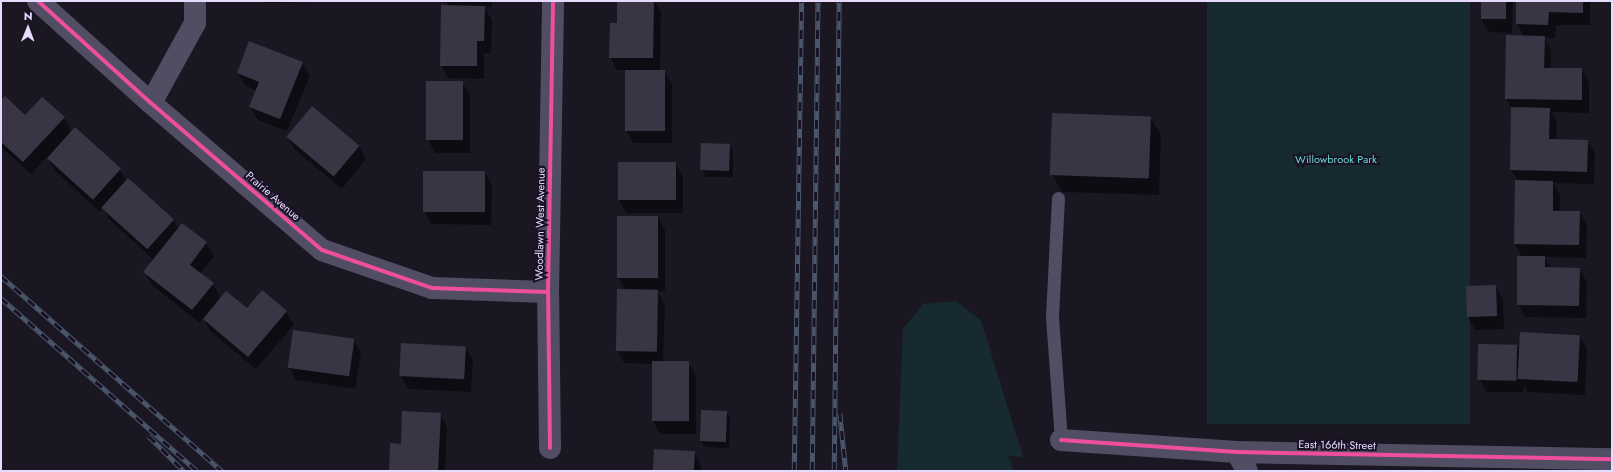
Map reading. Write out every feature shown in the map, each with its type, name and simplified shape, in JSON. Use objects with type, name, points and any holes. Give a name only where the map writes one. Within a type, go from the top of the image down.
[{"type":"street","name":"Prairie Avenue","points":[[38,1],[151,103],[322,250],[432,288],[548,292]]},
{"type":"street","points":[[151,103],[195,23],[195,1]]},
{"type":"street","name":"Woodlawn West Avenue","points":[[550,448],[548,292],[553,1]]},
{"type":"street","name":"East 166th Street","points":[[1061,440],[1237,452],[1612,459]]},
{"type":"street","points":[[1237,452],[1247,471]]},
{"type":"lane","points":[[1058,198],[1052,317],[1061,440]]},
{"type":"green space","name":"Willowbrook Park","points":[[1207,1],[1470,1],[1470,424],[1207,424]]},
{"type":"green space","points":[[956,301],[981,320],[1023,457],[1008,456],[1014,471],[897,471],[903,329],[923,304]]},
{"type":"building","points":[[617,1],[654,1],[653,58],[609,58],[610,23],[617,23]]},
{"type":"building","points":[[1481,1],[1506,1],[1506,19],[1481,19]]},
{"type":"building","points":[[1516,1],[1583,1],[1583,13],[1549,12],[1548,25],[1516,24]]},
{"type":"building","points":[[441,5],[485,6],[484,41],[477,41],[477,66],[440,66]]},
{"type":"building","points":[[1506,35],[1545,36],[1544,68],[1582,68],[1582,100],[1505,99]]},
{"type":"building","points":[[249,41],[303,62],[280,119],[249,107],[259,82],[237,73]]},
{"type":"building","points":[[625,70],[665,70],[665,131],[625,131]]},
{"type":"building","points":[[426,81],[463,81],[463,140],[426,140]]},
{"type":"building","points":[[5,96],[25,115],[42,97],[65,117],[23,162],[1,142],[1,100]]},
{"type":"building","points":[[312,106],[359,146],[334,176],[286,137]]},
{"type":"building","points":[[1511,107],[1550,108],[1549,139],[1588,140],[1587,172],[1510,170]]},
{"type":"building","points":[[1052,113],[1151,116],[1149,178],[1050,175]]},
{"type":"building","points":[[75,127],[121,168],[93,200],[47,158]]},
{"type":"building","points":[[701,143],[730,144],[729,171],[700,170]]},
{"type":"building","points":[[618,162],[676,162],[676,200],[618,200]]},
{"type":"building","points":[[423,171],[485,171],[485,212],[423,212]]},
{"type":"building","points":[[128,178],[174,219],[147,249],[101,208]]},
{"type":"building","points":[[1515,180],[1553,181],[1553,211],[1580,211],[1579,245],[1514,244]]},
{"type":"building","points":[[617,216],[658,216],[658,278],[617,278]]},
{"type":"building","points":[[182,223],[207,242],[190,265],[214,283],[192,310],[143,272]]},
{"type":"building","points":[[1517,256],[1545,256],[1545,267],[1580,268],[1579,306],[1517,305]]},
{"type":"building","points":[[1496,285],[1497,316],[1467,317],[1466,286]]},
{"type":"building","points":[[617,289],[658,290],[657,352],[616,351]]},
{"type":"building","points":[[262,290],[287,311],[248,357],[203,319],[226,291],[247,308]]},
{"type":"building","points":[[293,330],[354,339],[349,376],[288,368]]},
{"type":"building","points":[[1520,332],[1580,335],[1577,382],[1518,379]]},
{"type":"building","points":[[401,343],[466,346],[464,379],[399,376]]},
{"type":"building","points":[[1478,344],[1517,345],[1516,381],[1477,380]]},
{"type":"building","points":[[652,361],[689,361],[689,421],[652,421]]},
{"type":"building","points":[[701,410],[727,411],[726,442],[700,441]]},
{"type":"building","points":[[402,411],[441,413],[438,471],[389,471],[390,443],[401,444]]},
{"type":"building","points":[[654,449],[695,451],[694,471],[653,471]]},
{"type":"railway","points":[[794,471],[801,1]]},
{"type":"railway","points":[[812,471],[818,1]]},
{"type":"railway","points":[[834,471],[839,1]]},
{"type":"railway","points":[[1,276],[222,471]]},
{"type":"railway","points":[[1,298],[197,471]]},
{"type":"railway","points":[[840,413],[846,471]]},
{"type":"railway","points":[[149,436],[184,471]]},
{"type":"cycle path","points":[[38,1],[151,103],[322,250],[432,288],[548,292]]},
{"type":"cycle path","points":[[550,448],[548,292],[553,1]]},
{"type":"cycle path","points":[[1061,440],[1237,452],[1612,459]]}]
